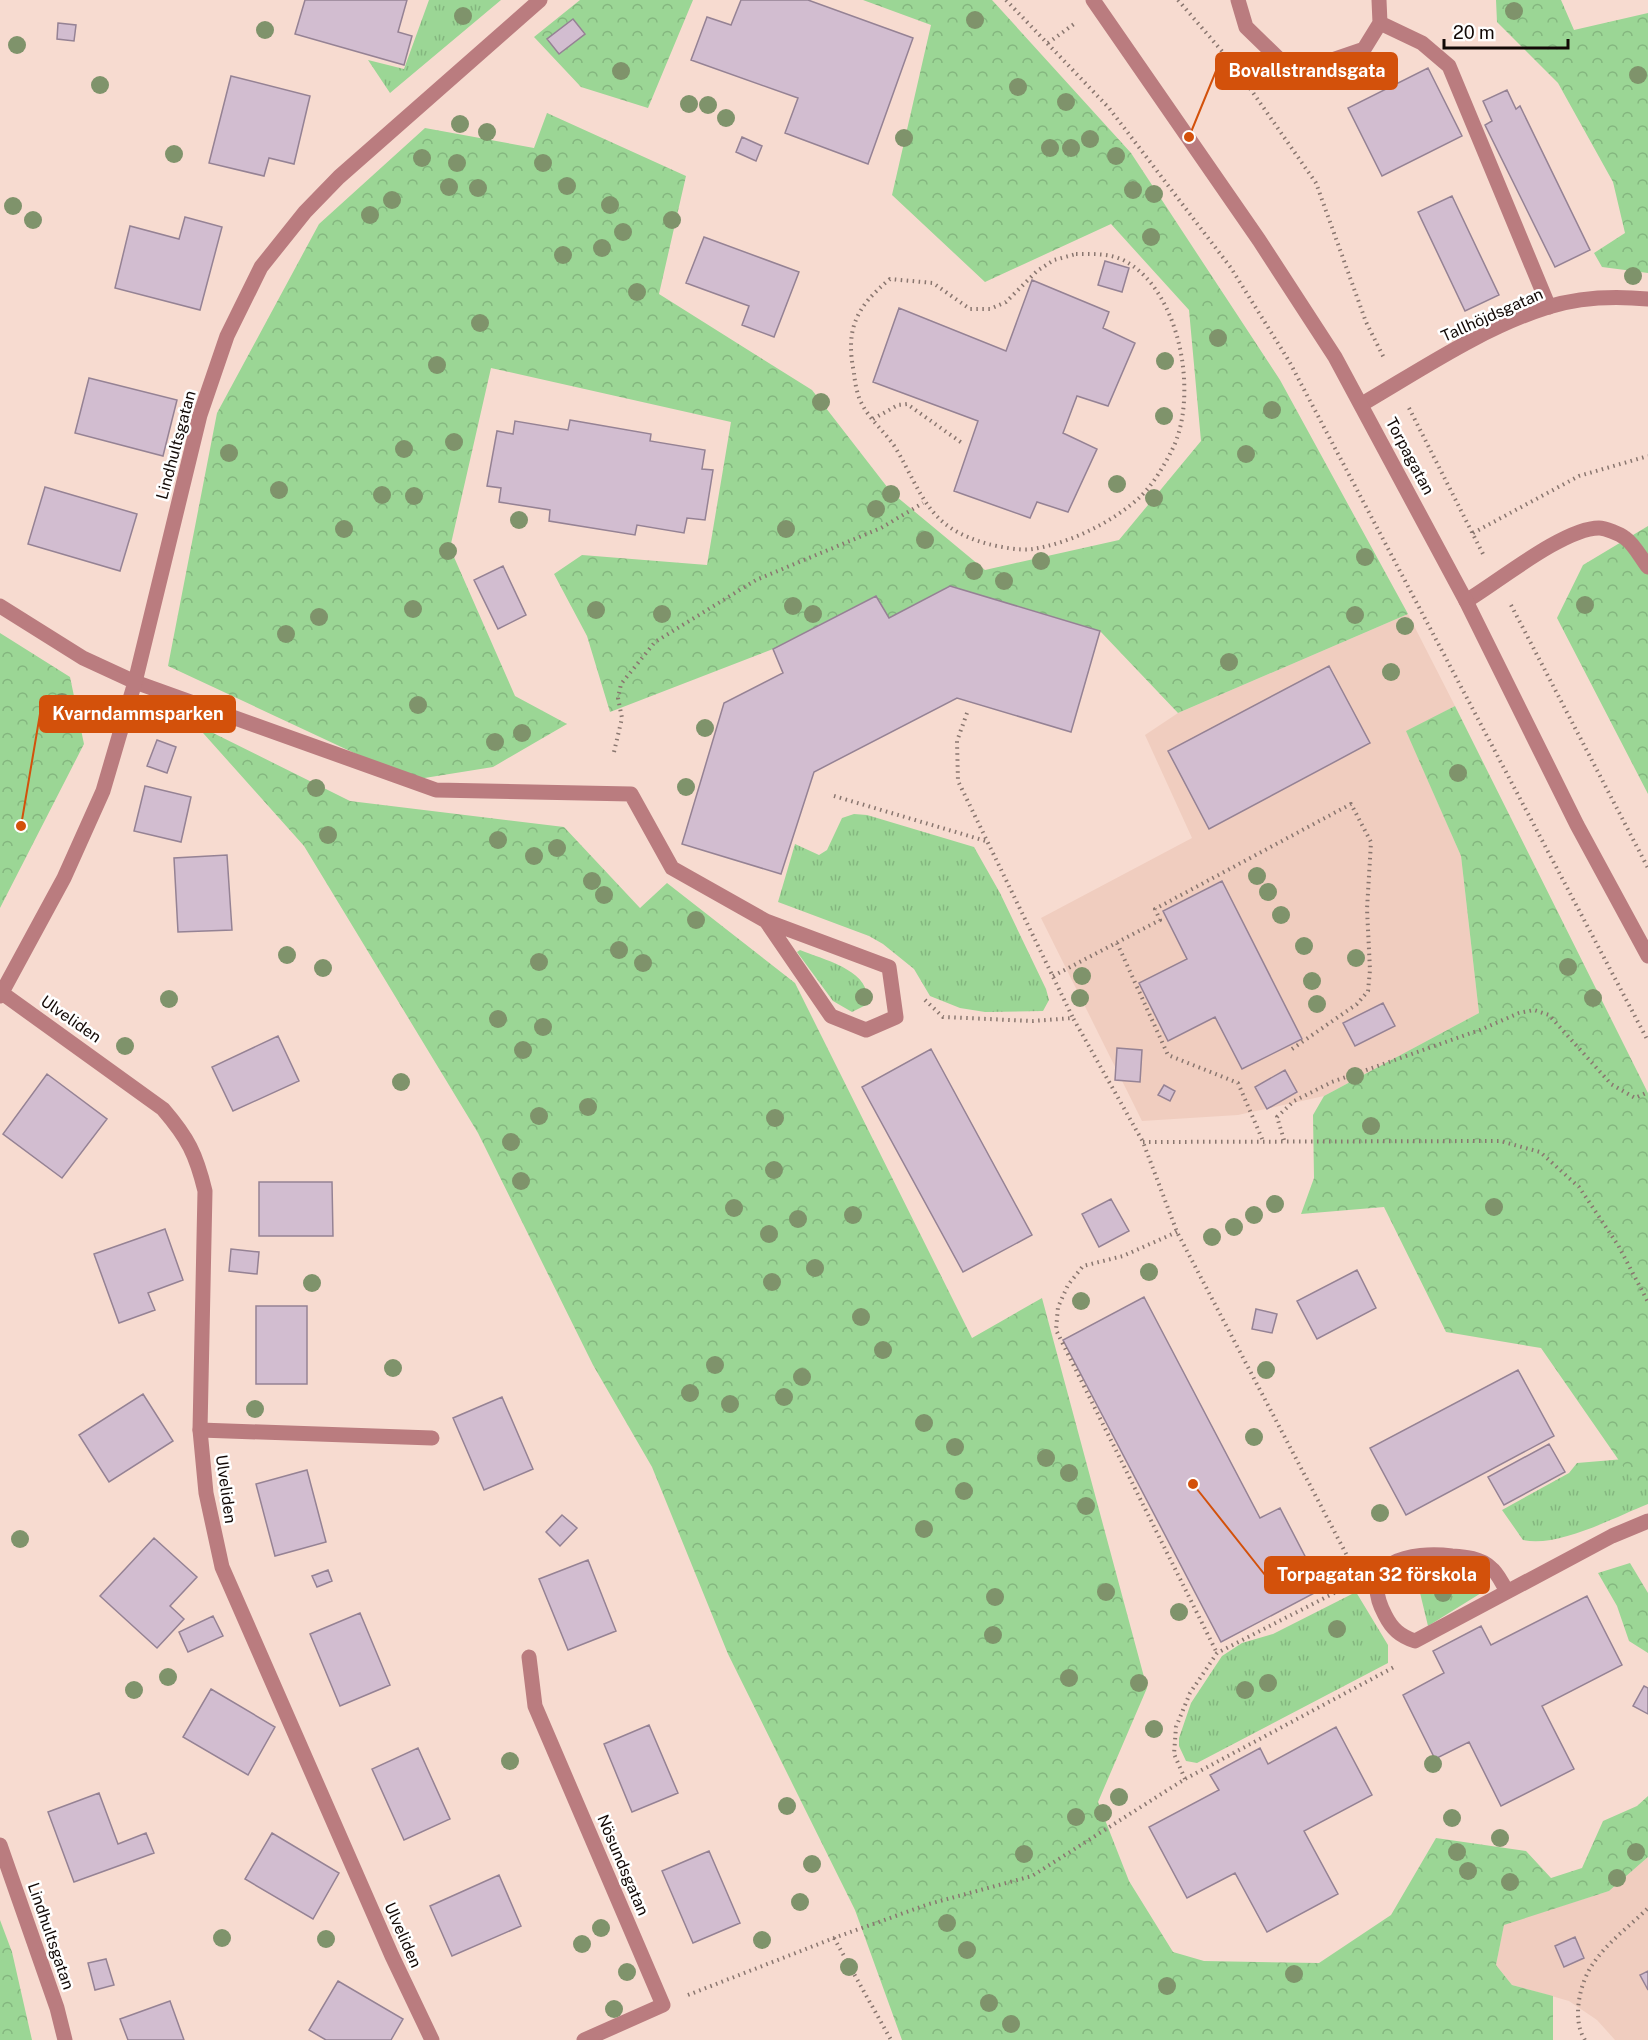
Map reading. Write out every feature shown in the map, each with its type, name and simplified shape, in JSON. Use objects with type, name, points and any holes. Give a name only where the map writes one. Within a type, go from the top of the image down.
[{"type":"street","name":"Lindhultsgatan","points":[[1,994],[64,878],[103,791],[135,682],[200,415],[227,336],[261,267],[304,212],[339,177],[540,0]]},
{"type":"street","name":"Torpagatan","points":[[1093,0],[1259,240],[1362,404],[1466,600],[1577,825],[1648,956]]},
{"type":"street","points":[[1238,0],[1246,27],[1280,60],[1323,63],[1364,48],[1380,23],[1379,0]]},
{"type":"street","points":[[1380,23],[1422,43],[1449,66],[1549,307]]},
{"type":"street","name":"Tallhöjdsgatan","points":[[1362,404],[1480,337],[1549,307],[1595,298],[1648,299]]},
{"type":"street","points":[[1466,600],[1498,582],[1544,548],[1569,536],[1600,528],[1626,538],[1648,567]]},
{"type":"street","points":[[0,606],[83,658],[135,682],[436,790],[630,794],[672,868],[766,921],[889,967],[896,1017],[866,1030],[831,1016],[766,921]]},
{"type":"street","name":"Ulveliden","points":[[1,994],[163,1109],[182,1132],[197,1158],[205,1191],[200,1430],[206,1493],[222,1567],[392,1956],[432,2040]]},
{"type":"street","points":[[200,1430],[432,1438]]},
{"type":"street","points":[[1507,1591],[1492,1568],[1474,1558],[1426,1553],[1394,1562],[1383,1570],[1376,1591],[1380,1605],[1395,1631],[1415,1641],[1612,1536],[1648,1521]]},
{"type":"street","name":"Nösundsgatan","points":[[529,1657],[535,1706],[663,2006]]},
{"type":"street","name":"Lindhultsgatan","points":[[0,1845],[57,2008],[65,2040]]},
{"type":"street","points":[[585,2040],[663,2006]]},
{"type":"path","points":[[1006,0],[1109,108],[1231,268],[1289,361],[1648,1041]]},
{"type":"path","points":[[1178,0],[1233,63],[1316,183],[1366,322],[1396,384],[1648,868]]},
{"type":"path","points":[[1076,254],[1101,254],[1124,261],[1142,273],[1161,301],[1177,336],[1185,370],[1183,407],[1173,447],[1140,497],[1088,531],[1031,550],[997,546],[965,538],[944,524],[924,502],[887,434],[873,419],[862,404],[855,384],[851,338],[862,306],[890,279],[933,283],[970,309],[990,309],[1006,302],[1037,271],[1054,260],[1076,254]]},
{"type":"path","points":[[873,419],[898,405],[907,404],[962,443]]},
{"type":"path","points":[[1473,533],[1579,476],[1648,456]]},
{"type":"path","points":[[614,752],[622,718],[618,698],[621,684],[655,642],[756,580],[881,528],[924,502]]},
{"type":"path","points":[[967,713],[957,741],[958,781],[1073,1018],[1143,1142],[1177,1232],[1357,1573],[1376,1591]]},
{"type":"path","points":[[834,796],[986,841]]},
{"type":"path","points":[[1053,976],[1160,920],[1155,909],[1351,804],[1371,842],[1367,909],[1370,970],[1368,991],[1357,1004],[1292,1049]]},
{"type":"path","points":[[1117,943],[1168,1055],[1238,1083],[1263,1141]]},
{"type":"path","points":[[889,967],[944,1017],[1033,1021],[1073,1018]]},
{"type":"path","points":[[1284,1140],[1277,1117],[1294,1101],[1332,1082],[1480,1030],[1519,1013],[1534,1010],[1549,1015],[1611,1084],[1635,1098],[1648,1092]]},
{"type":"path","points":[[1143,1142],[1284,1140],[1500,1142],[1540,1152],[1579,1187],[1618,1245],[1648,1302]]},
{"type":"path","points":[[1177,1232],[1123,1256],[1083,1266],[1068,1285],[1058,1307],[1056,1330],[1217,1653]]},
{"type":"path","points":[[1185,1779],[1174,1754],[1176,1727],[1190,1693],[1217,1653],[1338,1591],[1357,1573]]},
{"type":"path","points":[[663,2006],[834,1938],[929,1904],[1032,1876],[1185,1779],[1405,1661],[1415,1641]]},
{"type":"path","points":[[1585,2040],[1577,2024],[1579,2005],[1583,1986],[1594,1961],[1648,1908]]},
{"type":"path","points":[[834,1938],[891,2040]]},
{"type":"shaded area","points":[[1408,614],[1455,706],[1407,732],[1461,856],[1479,1013],[1324,1096],[1238,1115],[1142,1121],[1041,918],[1192,838],[1145,735],[1178,713]]},
{"type":"shaded area","points":[[1648,1857],[1648,2040],[1615,2040],[1597,2020],[1569,2001],[1512,1985],[1496,1965],[1504,1924],[1609,1891]]},
{"type":"green space","points":[[429,0],[501,0],[390,93],[368,60],[404,69]]},
{"type":"green space","points":[[580,0],[693,0],[648,108],[581,87],[534,37]]},
{"type":"green space","points":[[863,0],[992,0],[1131,153],[1280,380],[1408,614],[1178,713],[1100,631],[950,586],[889,618],[876,596],[773,649],[610,712],[587,636],[554,574],[582,555],[707,565],[731,422],[491,368],[450,548],[515,696],[567,724],[493,767],[412,780],[168,666],[217,413],[319,224],[425,128],[534,148],[547,113],[686,176],[659,294],[812,390],[891,492],[985,570],[1119,540],[1201,441],[1189,310],[1111,224],[985,282],[892,195],[931,25]]},
{"type":"green space","points":[[1496,0],[1561,0],[1574,30],[1648,13],[1648,273],[1602,267],[1594,253],[1625,233],[1613,182],[1558,83],[1497,22]]},
{"type":"green space","points":[[1648,526],[1648,794],[1557,618],[1583,565]]},
{"type":"green space","points":[[0,633],[70,677],[84,744],[0,908]]},
{"type":"green space","points":[[1455,706],[1648,1093],[1648,1485],[1638,1488],[1541,1348],[1446,1332],[1384,1207],[1301,1214],[1314,1178],[1313,1115],[1324,1096],[1479,1013],[1461,856],[1406,731]]},
{"type":"green space","points":[[195,724],[350,801],[564,827],[640,908],[667,883],[795,983],[972,1338],[1042,1298],[1147,1688],[1098,1802],[1129,1881],[1173,1952],[1204,1961],[1319,1963],[1391,1915],[1436,1838],[1526,1851],[1551,1878],[1582,1868],[1603,1821],[1637,1806],[1648,1796],[1648,1857],[1609,1891],[1504,1925],[1496,1965],[1512,1985],[1553,1996],[1553,2040],[902,2040],[855,1910],[728,1654],[652,1467],[593,1365],[478,1133],[304,846]]},
{"type":"green space","points":[[854,814],[867,815],[974,847],[1000,893],[1046,989],[1049,1000],[1043,1011],[985,1012],[960,1008],[930,996],[914,969],[883,944],[869,936],[778,902],[795,844],[819,855],[827,850],[842,818]]},
{"type":"green space","points":[[800,950],[834,963],[855,975],[863,983],[867,993],[866,1005],[852,1012],[833,1001],[797,952]]},
{"type":"green space","points":[[1648,1457],[1648,1504],[1586,1530],[1553,1540],[1523,1540],[1502,1510],[1569,1473],[1577,1463]]},
{"type":"green space","points":[[1630,1563],[1648,1593],[1648,1653],[1629,1641],[1617,1606],[1598,1573]]},
{"type":"green space","points":[[1463,1569],[1477,1575],[1486,1590],[1428,1626],[1415,1572]]},
{"type":"green space","points":[[1356,1592],[1388,1645],[1388,1663],[1197,1763],[1186,1761],[1179,1746],[1179,1738],[1191,1703],[1222,1656],[1242,1643],[1273,1634]]},
{"type":"green space","points":[[0,1920],[12,1952],[32,2040],[0,2040]]},
{"type":"building","points":[[305,0],[407,0],[398,32],[412,36],[404,65],[295,34]]},
{"type":"building","points":[[741,0],[808,0],[913,38],[868,164],[785,133],[798,98],[691,60],[707,17],[731,25]]},
{"type":"building","points":[[573,19],[585,34],[559,54],[547,39]]},
{"type":"building","points":[[58,23],[76,25],[74,41],[57,39]]},
{"type":"building","points":[[1428,68],[1462,136],[1382,176],[1348,108]]},
{"type":"building","points":[[231,76],[310,96],[294,164],[269,158],[264,176],[209,163]]},
{"type":"building","points":[[1507,90],[1516,109],[1520,106],[1590,250],[1555,267],[1485,125],[1492,121],[1483,101]]},
{"type":"building","points":[[742,137],[762,146],[756,161],[736,152]]},
{"type":"building","points":[[1452,196],[1499,295],[1465,311],[1418,212]]},
{"type":"building","points":[[185,217],[222,227],[200,310],[115,288],[130,226],[179,239]]},
{"type":"building","points":[[704,237],[799,272],[774,337],[742,325],[749,306],[686,283]]},
{"type":"building","points":[[1105,261],[1129,268],[1122,292],[1098,285]]},
{"type":"building","points":[[1032,280],[1109,312],[1103,328],[1135,343],[1108,406],[1077,396],[1063,433],[1097,449],[1068,512],[1037,502],[1030,518],[954,491],[978,421],[873,382],[899,308],[1006,351]]},
{"type":"building","points":[[89,378],[177,400],[163,456],[75,433]]},
{"type":"building","points":[[570,420],[651,434],[650,441],[705,450],[702,469],[713,470],[705,520],[687,518],[684,533],[637,525],[635,535],[549,521],[550,510],[499,502],[501,488],[487,486],[497,431],[513,434],[515,421],[568,430]]},
{"type":"building","points":[[45,487],[137,514],[120,571],[28,544]]},
{"type":"building","points":[[503,566],[526,615],[498,629],[474,580]]},
{"type":"building","points":[[950,586],[1100,631],[1071,732],[957,698],[814,772],[781,874],[682,844],[724,703],[783,673],[773,649],[876,596],[889,618]]},
{"type":"building","points":[[1329,666],[1370,743],[1209,829],[1168,751]]},
{"type":"building","points":[[157,740],[176,747],[167,773],[147,766]]},
{"type":"building","points":[[145,786],[191,797],[181,842],[134,831]]},
{"type":"building","points":[[227,855],[232,930],[178,932],[174,858]]},
{"type":"building","points":[[1222,881],[1302,1039],[1242,1069],[1215,1017],[1168,1041],[1139,983],[1187,959],[1163,911]]},
{"type":"building","points":[[1383,1003],[1395,1026],[1355,1046],[1343,1023]]},
{"type":"building","points":[[278,1036],[299,1081],[233,1111],[212,1067]]},
{"type":"building","points":[[1117,1048],[1142,1050],[1140,1082],[1115,1080]]},
{"type":"building","points":[[931,1049],[1032,1235],[963,1272],[862,1087]]},
{"type":"building","points":[[1285,1070],[1297,1092],[1267,1109],[1255,1087]]},
{"type":"building","points":[[47,1074],[107,1119],[62,1178],[3,1134]]},
{"type":"building","points":[[1164,1085],[1175,1091],[1170,1101],[1158,1095]]},
{"type":"building","points":[[259,1182],[332,1182],[333,1236],[259,1236]]},
{"type":"building","points":[[1111,1199],[1129,1231],[1099,1247],[1082,1214]]},
{"type":"building","points":[[165,1229],[183,1280],[148,1293],[155,1310],[119,1323],[94,1254]]},
{"type":"building","points":[[231,1249],[259,1252],[257,1274],[229,1271]]},
{"type":"building","points":[[1357,1270],[1376,1308],[1317,1339],[1297,1301]]},
{"type":"building","points":[[1144,1297],[1260,1518],[1280,1508],[1322,1589],[1221,1642],[1063,1340]]},
{"type":"building","points":[[256,1306],[307,1306],[307,1384],[256,1384]]},
{"type":"building","points":[[1256,1309],[1277,1314],[1272,1333],[1252,1329]]},
{"type":"building","points":[[1518,1370],[1554,1436],[1406,1515],[1370,1448]]},
{"type":"building","points":[[143,1394],[173,1441],[109,1482],[79,1435]]},
{"type":"building","points":[[502,1397],[533,1469],[484,1490],[453,1418]]},
{"type":"building","points":[[1549,1444],[1565,1472],[1504,1505],[1488,1477]]},
{"type":"building","points":[[307,1470],[326,1542],[275,1556],[256,1484]]},
{"type":"building","points":[[562,1515],[577,1528],[560,1546],[546,1532]]},
{"type":"building","points":[[154,1538],[197,1577],[170,1606],[184,1619],[157,1648],[100,1596]]},
{"type":"building","points":[[588,1560],[616,1631],[568,1650],[539,1579]]},
{"type":"building","points":[[328,1570],[332,1581],[317,1587],[312,1576]]},
{"type":"building","points":[[1587,1596],[1622,1665],[1542,1706],[1574,1769],[1501,1806],[1469,1742],[1435,1759],[1403,1695],[1444,1673],[1433,1651],[1481,1626],[1491,1645]]},
{"type":"building","points":[[360,1613],[390,1685],[340,1706],[310,1634]]},
{"type":"building","points":[[213,1616],[223,1636],[188,1652],[179,1632]]},
{"type":"building","points":[[1644,1686],[1648,1688],[1648,1714],[1633,1706]]},
{"type":"building","points":[[211,1689],[275,1727],[248,1775],[183,1737]]},
{"type":"building","points":[[649,1725],[678,1793],[632,1812],[604,1744]]},
{"type":"building","points":[[1336,1727],[1372,1795],[1304,1831],[1338,1894],[1267,1932],[1235,1873],[1187,1898],[1149,1827],[1219,1790],[1210,1775],[1260,1748],[1268,1764]]},
{"type":"building","points":[[418,1748],[450,1819],[404,1840],[372,1769]]},
{"type":"building","points":[[99,1793],[118,1844],[146,1833],[154,1853],[74,1882],[48,1812]]},
{"type":"building","points":[[272,1833],[339,1873],[313,1919],[245,1879]]},
{"type":"building","points":[[709,1851],[740,1923],[693,1943],[662,1871]]},
{"type":"building","points":[[499,1875],[521,1926],[452,1956],[430,1906]]},
{"type":"building","points":[[1575,1937],[1584,1958],[1564,1967],[1555,1946]]},
{"type":"building","points":[[106,1959],[114,1985],[95,1990],[88,1963]]},
{"type":"building","points":[[1648,1971],[1648,1990],[1640,1975]]},
{"type":"building","points":[[338,1981],[403,2019],[391,2040],[326,2040],[309,2030]]},
{"type":"building","points":[[170,2001],[184,2040],[128,2040],[120,2019]]},
{"type":"place","name":"Bovallstrandsgata","points":[[1189,137]]},
{"type":"place","name":"Kvarndammsparken","points":[[21,826]]},
{"type":"place","name":"Torpagatan 32 förskola","points":[[1193,1484]]}]
